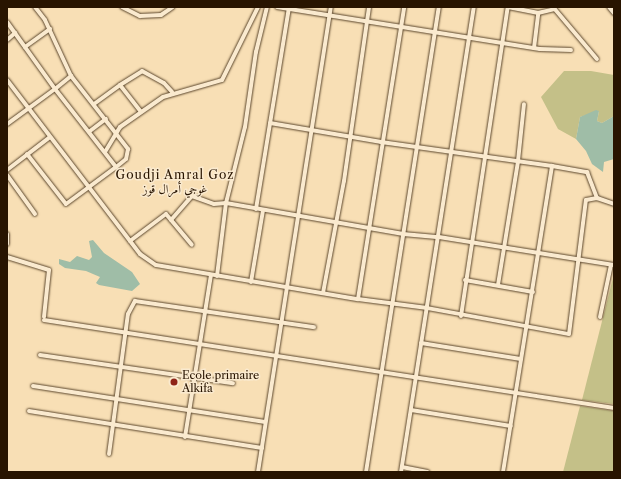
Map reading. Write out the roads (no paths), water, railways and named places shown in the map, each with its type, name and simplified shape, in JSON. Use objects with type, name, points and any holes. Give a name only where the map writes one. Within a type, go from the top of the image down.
[{"type":"street","points":[[27,154],[66,204],[89,188],[128,154],[116,132],[71,76],[50,30],[35,7]]},
{"type":"street","points":[[122,7],[140,16],[153,16],[167,12],[173,7]]},
{"type":"street","points":[[105,152],[120,127],[172,92],[222,80],[258,7]]},
{"type":"street","points":[[217,276],[226,203],[244,127],[256,52],[267,7]]},
{"type":"street","points":[[277,7],[367,22],[469,36],[534,48],[571,50]]},
{"type":"street","points":[[258,472],[331,7]]},
{"type":"street","points":[[324,293],[350,137],[369,7]]},
{"type":"street","points":[[358,299],[381,142],[404,7]]},
{"type":"street","points":[[366,472],[380,372],[439,7]]},
{"type":"street","points":[[428,472],[401,470],[415,378],[440,237],[474,7]]},
{"type":"street","points":[[461,316],[465,280],[508,7],[538,13],[554,8],[597,59]]},
{"type":"street","points":[[609,7],[614,13]]},
{"type":"street","points":[[256,209],[288,8]]},
{"type":"street","points":[[534,48],[538,13]]},
{"type":"street","points":[[7,22],[55,89],[90,131],[116,166]]},
{"type":"street","points":[[25,46],[50,30]]},
{"type":"street","points":[[7,40],[16,33]]},
{"type":"street","points":[[94,104],[142,71],[164,83],[172,92]]},
{"type":"street","points":[[7,124],[29,110],[71,76]]},
{"type":"street","points":[[7,80],[140,254],[156,265],[287,288],[427,308],[461,316],[569,334],[586,200],[597,198],[614,204]]},
{"type":"street","points":[[120,85],[141,112]]},
{"type":"street","points":[[498,285],[518,161],[524,104]]},
{"type":"street","points":[[90,131],[106,119]]},
{"type":"street","points":[[270,123],[381,142],[587,172],[597,198]]},
{"type":"street","points":[[7,170],[50,137]]},
{"type":"street","points":[[503,472],[552,166]]},
{"type":"street","points":[[7,175],[35,214]]},
{"type":"street","points":[[171,220],[190,197],[206,202],[226,203],[403,234],[440,237],[579,261],[613,265],[600,317]]},
{"type":"street","points":[[251,282],[263,210]]},
{"type":"street","points":[[130,241],[163,214],[171,220],[192,245]]},
{"type":"street","points":[[7,234],[7,244]]},
{"type":"street","points":[[7,257],[48,270],[44,318],[201,346],[276,356],[614,408]]},
{"type":"street","points":[[185,437],[201,346],[211,275]]},
{"type":"street","points":[[465,280],[533,292]]},
{"type":"street","points":[[109,454],[128,314],[137,300],[206,312],[314,327]]},
{"type":"street","points":[[421,343],[521,359]]},
{"type":"street","points":[[40,355],[233,383]]},
{"type":"street","points":[[33,386],[265,422]]},
{"type":"street","points":[[411,410],[511,426]]},
{"type":"street","points":[[30,411],[185,437],[262,448]]},
{"type":"place","name":"Ecole primaire Alkifa","points":[[174,382]]},
{"type":"district","name":"Goudji Amral Goz غوجي أمرال قوز","points":[[175,182]]}]
